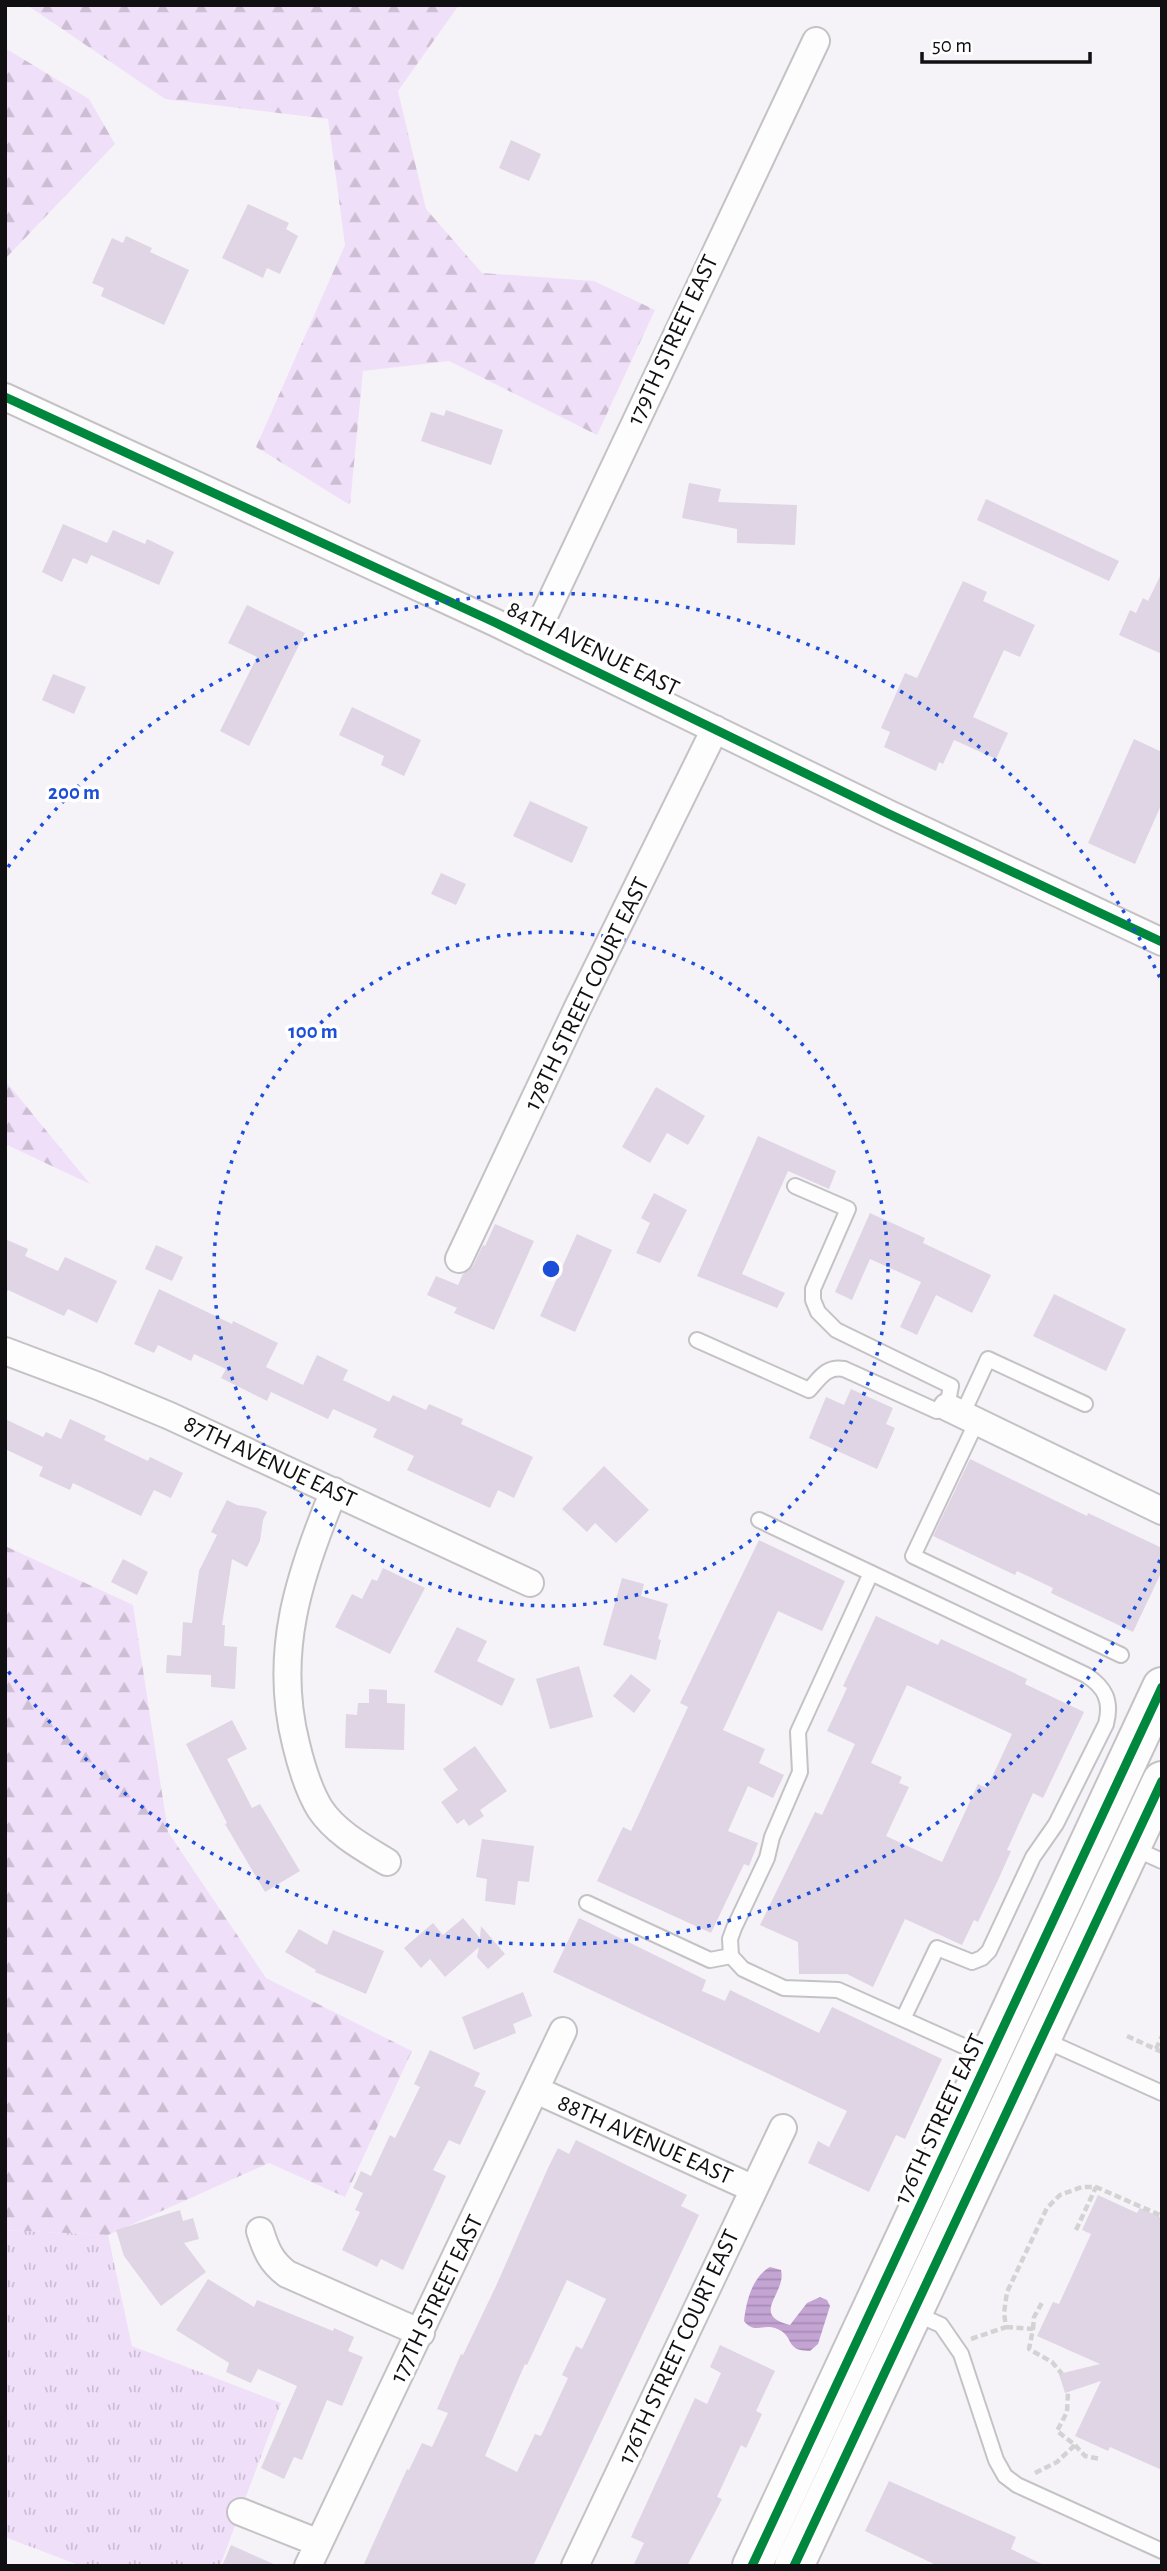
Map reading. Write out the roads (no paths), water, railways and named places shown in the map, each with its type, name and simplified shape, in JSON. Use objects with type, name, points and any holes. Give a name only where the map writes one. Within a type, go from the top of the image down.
[{"type":"main road","name":"176TH STREET EAST","points":[[752,2566],[1162,1688]]},
{"type":"main road","points":[[803,2558],[913,2312],[1041,2038],[1146,1854],[1162,1781]]},
{"type":"main road","points":[[803,2558],[814,2493],[823,2468],[902,2293],[901,2280],[891,2270]]},
{"type":"street","name":"179TH STREET EAST","points":[[532,641],[816,41]]},
{"type":"street","name":"84TH AVENUE EAST","points":[[5,397],[532,641],[901,820],[1162,942]]},
{"type":"street","name":"178TH STREET COURT EAST","points":[[459,1259],[578,1007],[715,729]]},
{"type":"street","name":"87TH AVENUE EAST","points":[[5,1351],[110,1391],[334,1491],[530,1583]]},
{"type":"street","points":[[962,1414],[1162,1511]]},
{"type":"street","points":[[334,1491],[309,1552],[293,1609],[286,1672],[289,1716],[301,1763],[320,1809],[346,1836],[387,1863]]},
{"type":"street","name":"177TH STREET EAST","points":[[314,2555],[563,2031]]},
{"type":"street","name":"88TH AVENUE EAST","points":[[536,2090],[754,2189]]},
{"type":"street","name":"176TH STREET COURT EAST","points":[[575,2566],[783,2128]]},
{"type":"street","points":[[260,2231],[274,2265],[288,2274],[421,2333]]},
{"type":"street","points":[[241,2512],[314,2555]]},
{"type":"lane","points":[[795,1186],[848,1209],[813,1289],[813,1300],[818,1312],[836,1330],[951,1386],[962,1414]]},
{"type":"lane","points":[[697,1340],[809,1390],[826,1371],[844,1369],[937,1412],[962,1414]]},
{"type":"lane","points":[[1085,1404],[988,1359],[962,1414],[913,1556],[1121,1656]]},
{"type":"lane","points":[[760,1520],[1086,1675],[1103,1690],[1109,1700],[1110,1710],[1106,1724],[1056,1824],[1033,1857],[989,1951],[972,1962],[937,1948],[903,2019]]},
{"type":"lane","points":[[871,1573],[798,1732],[800,1772],[772,1837],[767,1858],[734,1928],[730,1939],[731,1956],[743,1969],[784,1988],[831,1988],[990,2057]]},
{"type":"lane","points":[[587,1903],[710,1960],[731,1956]]},
{"type":"lane","points":[[1041,2038],[1162,2093]]},
{"type":"lane","points":[[913,2312],[942,2325],[961,2354],[996,2460],[1005,2476],[1017,2485],[1162,2551]]}]
